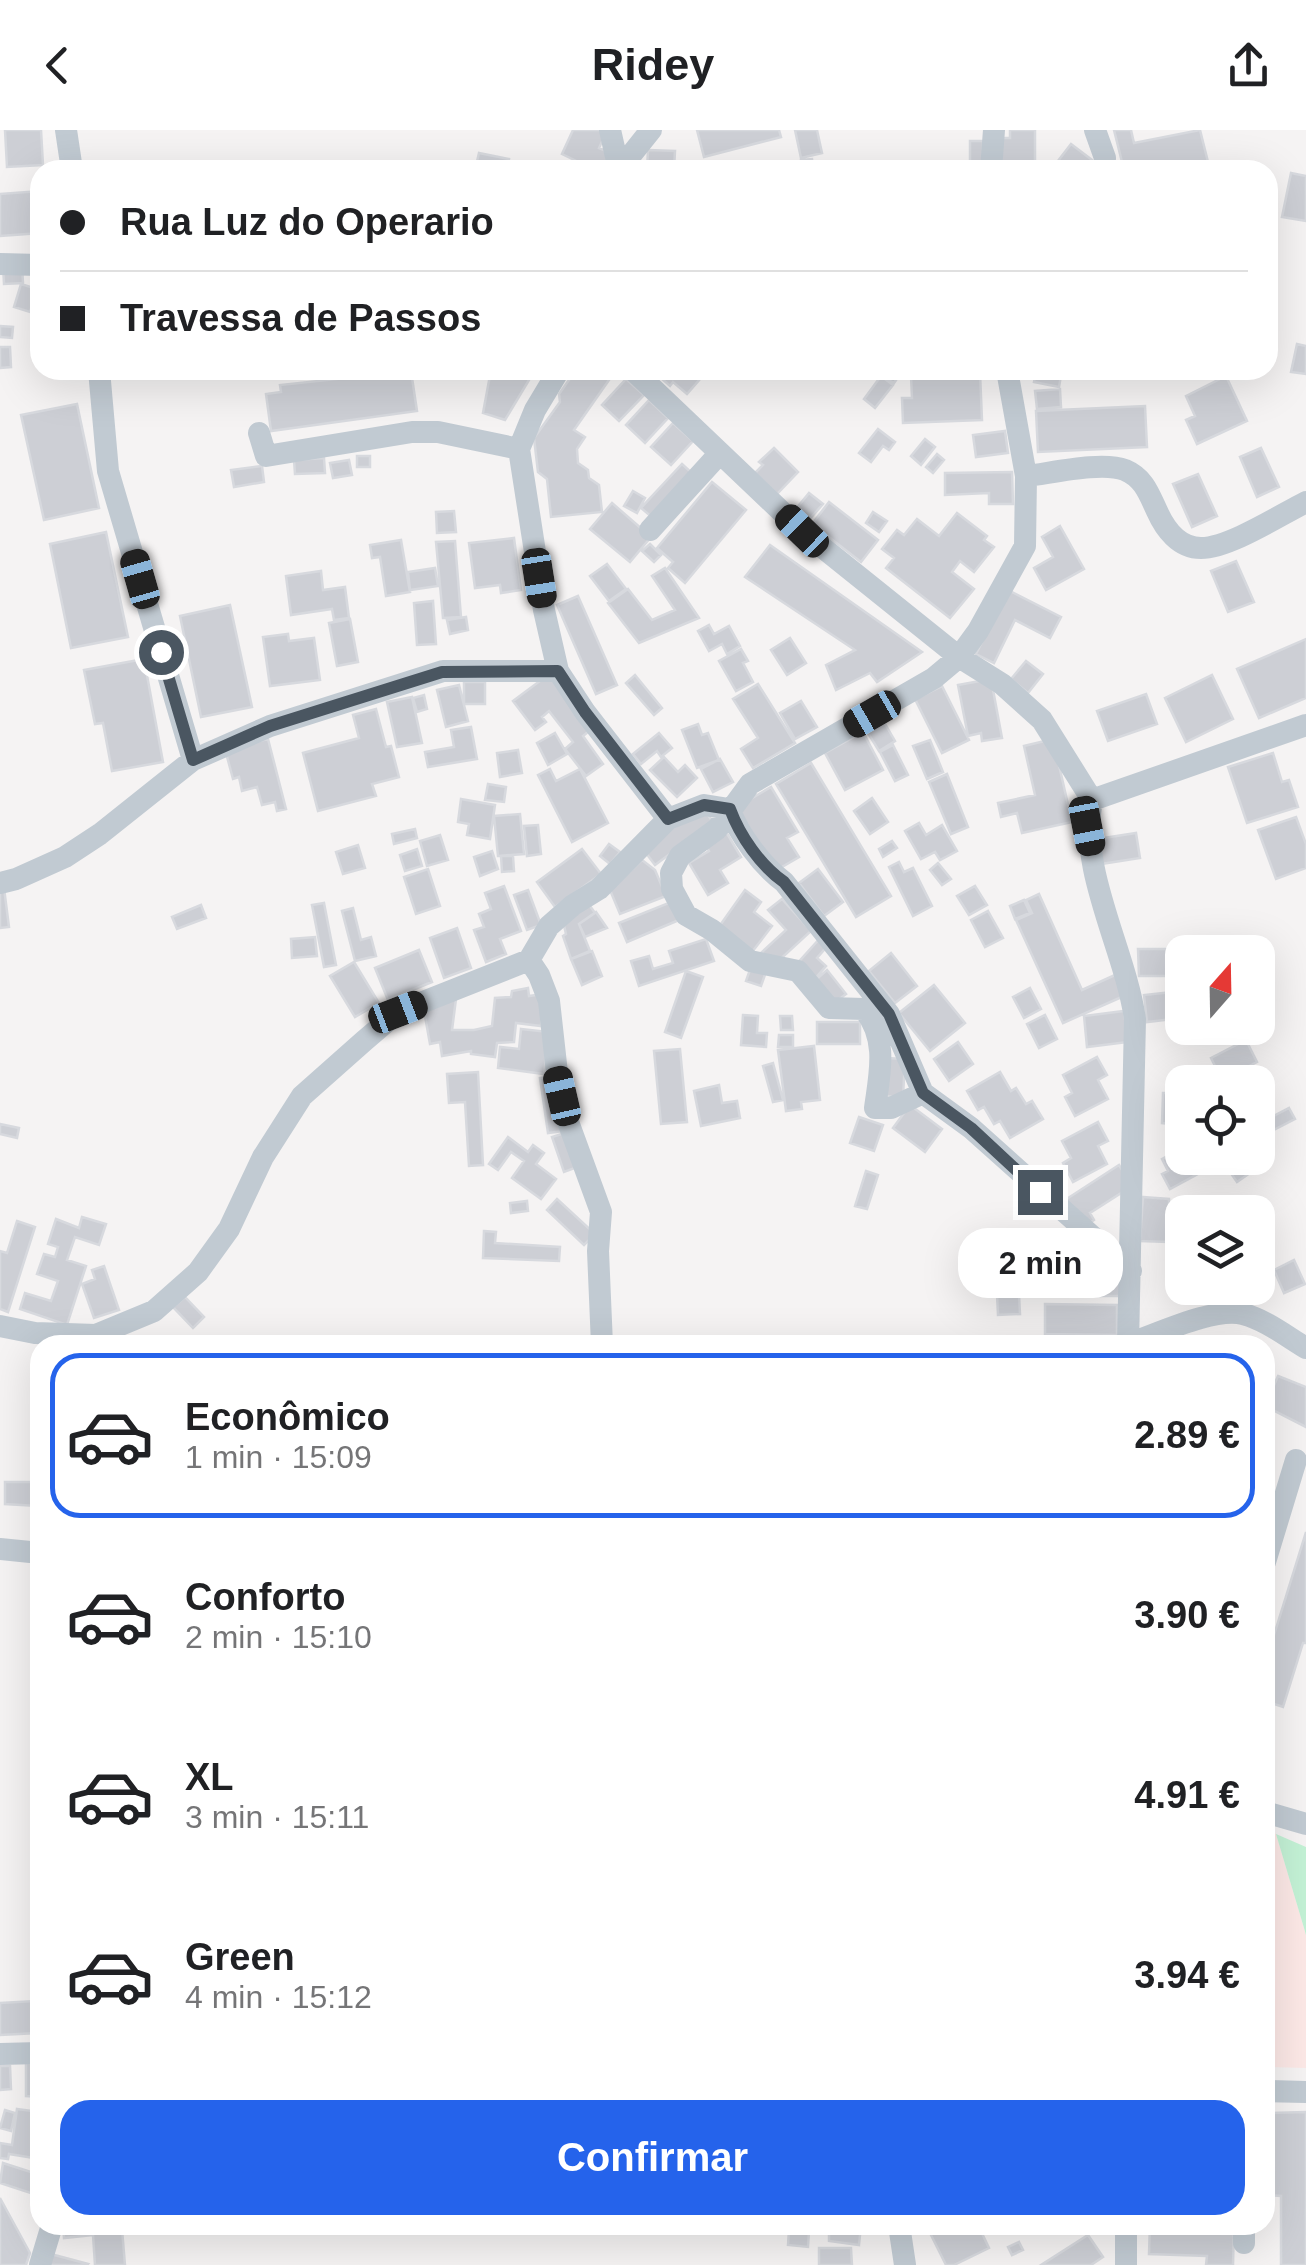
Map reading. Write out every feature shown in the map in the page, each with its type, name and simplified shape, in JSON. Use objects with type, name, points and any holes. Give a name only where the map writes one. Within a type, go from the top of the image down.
[{"type":"street","points":[[66,130],[70,160]]},
{"type":"street","points":[[610,130],[617,160]]},
{"type":"street","points":[[627,160],[650,130]]},
{"type":"street","points":[[992,160],[994,130]]},
{"type":"street","points":[[1095,130],[1105,160]]},
{"type":"street","points":[[0,264],[30,265]]},
{"type":"street","points":[[100,380],[108,471],[193,760]]},
{"type":"street","points":[[553,380],[519,449],[544,610],[558,671],[668,819]]},
{"type":"street","points":[[644,380],[802,531],[958,657],[1002,684],[1042,720],[1092,800],[1087,826],[1091,849],[1113,938],[1130,983],[1135,1020],[1128,1335]]},
{"type":"street","points":[[923,1093],[890,1108],[875,1108],[882,1061],[877,1025],[864,1009],[829,1008],[798,970],[750,961],[686,915],[672,889],[671,872],[680,856],[716,829],[750,784],[934,678],[958,657],[978,631],[1026,546],[1026,476],[1008,380]]},
{"type":"street","points":[[259,433],[266,456],[412,432],[438,432],[519,449]]},
{"type":"street","points":[[650,530],[720,452]]},
{"type":"street","points":[[1026,476],[1108,467],[1124,470],[1142,480],[1165,528],[1179,541],[1199,548],[1222,543],[1306,502]]},
{"type":"street","points":[[0,883],[65,857],[193,760],[270,726],[442,672],[558,671]]},
{"type":"street","points":[[1092,800],[1306,725]]},
{"type":"street","points":[[0,1326],[35,1334],[96,1335],[154,1311],[198,1272],[230,1228],[263,1157],[302,1096],[398,1012],[529,960],[549,926],[599,888],[668,819],[704,805],[730,809]]},
{"type":"street","points":[[730,809],[737,827],[772,874],[784,882],[889,1014],[923,1093],[971,1128],[1131,1271]]},
{"type":"street","points":[[529,960],[548,1001],[556,1073],[567,1119],[601,1212],[598,1250],[602,1335]]},
{"type":"street","points":[[1157,1335],[1230,1313],[1267,1324],[1306,1348]]},
{"type":"street","points":[[1275,1529],[1296,1460]]},
{"type":"street","points":[[0,1549],[30,1553]]},
{"type":"street","points":[[1275,1815],[1306,1824]]},
{"type":"street","points":[[0,2054],[30,2053]]},
{"type":"street","points":[[1275,2091],[1306,2092]]},
{"type":"street","points":[[40,2265],[49,2235]]},
{"type":"street","points":[[900,2235],[905,2265]]},
{"type":"street","points":[[1126,2235],[1126,2265]]},
{"type":"shaded area","points":[[1275,1834],[1306,1935],[1306,2068],[1275,2067]]},
{"type":"green space","points":[[1276,1834],[1306,1847],[1306,1935],[1304,1928]]},
{"type":"building","points":[[5,130],[41,130],[43,160],[30,160],[30,166],[7,167]]},
{"type":"building","points":[[573,130],[603,130],[606,133],[599,148],[613,154],[610,160],[574,160],[562,154]]},
{"type":"building","points":[[697,130],[779,130],[781,137],[704,157]]},
{"type":"building","points":[[795,130],[817,130],[822,153],[801,158]]},
{"type":"building","points":[[1010,130],[1035,130],[1035,160],[1001,160],[1001,138],[1010,138]]},
{"type":"building","points":[[1114,130],[1131,130],[1134,143],[1200,130],[1208,160],[1122,160]]},
{"type":"building","points":[[970,141],[983,141],[983,160],[970,160]]},
{"type":"building","points":[[1071,144],[1092,160],[1059,160]]},
{"type":"building","points":[[648,150],[675,151],[675,160],[648,160]]},
{"type":"building","points":[[479,153],[509,159],[509,160],[477,160]]},
{"type":"building","points":[[1291,173],[1306,176],[1306,221],[1282,217]]},
{"type":"building","points":[[30,192],[30,234],[0,236],[0,194]]},
{"type":"building","points":[[22,265],[23,283],[4,284],[3,266]]},
{"type":"building","points":[[21,284],[30,287],[30,312],[14,307]]},
{"type":"building","points":[[0,326],[13,327],[12,338],[0,337]]},
{"type":"building","points":[[1297,344],[1306,346],[1306,374],[1291,372]]},
{"type":"building","points":[[0,347],[10,347],[11,367],[0,368]]},
{"type":"building","points":[[327,380],[412,380],[417,411],[271,431],[266,394],[281,392],[280,385]]},
{"type":"building","points":[[489,380],[529,380],[505,420],[483,413]]},
{"type":"building","points":[[569,380],[609,380],[574,430],[585,437],[577,449],[578,463],[599,485],[602,512],[551,517],[547,479],[538,472],[534,438],[560,402],[559,394]]},
{"type":"building","points":[[625,380],[644,395],[619,421],[602,405]]},
{"type":"building","points":[[663,380],[699,380],[687,394],[673,382],[670,386]]},
{"type":"building","points":[[878,380],[893,385],[875,408],[864,399]]},
{"type":"building","points":[[911,380],[980,380],[982,420],[903,423],[902,398],[912,398]]},
{"type":"building","points":[[1034,380],[1060,380],[1059,387]]},
{"type":"building","points":[[1218,380],[1228,380],[1247,421],[1197,444],[1186,420],[1195,416],[1186,396]]},
{"type":"building","points":[[1060,389],[1061,407],[1037,409],[1035,391]]},
{"type":"building","points":[[649,400],[668,418],[645,443],[626,425]]},
{"type":"building","points":[[77,404],[99,508],[44,520],[21,415]]},
{"type":"building","points":[[1145,406],[1147,447],[1038,452],[1036,411]]},
{"type":"building","points":[[673,423],[693,441],[671,465],[651,447]]},
{"type":"building","points":[[878,429],[895,442],[889,450],[883,446],[871,462],[859,453]]},
{"type":"building","points":[[1005,431],[1008,453],[976,457],[973,435]]},
{"type":"building","points":[[925,439],[935,447],[921,465],[911,456]]},
{"type":"building","points":[[774,448],[798,472],[777,494],[755,473],[763,465],[759,462]]},
{"type":"building","points":[[1261,448],[1279,487],[1257,497],[1240,457]]},
{"type":"building","points":[[937,454],[944,460],[933,473],[926,467]]},
{"type":"building","points":[[357,456],[370,456],[370,467],[357,467]]},
{"type":"building","points":[[324,458],[325,473],[295,474],[294,460]]},
{"type":"building","points":[[349,460],[352,475],[333,478],[330,463]]},
{"type":"building","points":[[682,464],[693,474],[653,518],[641,508]]},
{"type":"building","points":[[262,466],[264,482],[234,487],[231,470]]},
{"type":"building","points":[[1012,472],[1013,504],[989,504],[989,493],[945,495],[945,473]]},
{"type":"building","points":[[1198,474],[1217,516],[1192,527],[1173,484]]},
{"type":"building","points":[[712,482],[746,510],[685,583],[668,568],[673,562],[657,548]]},
{"type":"building","points":[[633,491],[645,498],[637,513],[624,506]]},
{"type":"building","points":[[809,493],[823,504],[808,521],[795,510]]},
{"type":"building","points":[[829,502],[878,540],[861,562],[812,524]]},
{"type":"building","points":[[612,503],[651,537],[630,562],[590,529]]},
{"type":"building","points":[[454,511],[456,532],[437,533],[436,512]]},
{"type":"building","points":[[873,512],[887,521],[879,532],[866,523]]},
{"type":"building","points":[[957,513],[987,536],[984,540],[994,547],[974,572],[960,561],[952,572],[974,589],[950,618],[886,568],[894,558],[882,549],[897,530],[904,535],[917,519],[939,536]]},
{"type":"building","points":[[1060,526],[1084,569],[1046,590],[1034,568],[1053,557],[1042,537]]},
{"type":"building","points":[[106,532],[128,637],[71,648],[50,544]]},
{"type":"building","points":[[514,538],[521,590],[501,593],[500,585],[475,588],[469,543]]},
{"type":"building","points":[[401,540],[410,592],[386,596],[380,557],[372,558],[370,545]]},
{"type":"building","points":[[455,541],[461,617],[443,618],[436,542]]},
{"type":"building","points":[[650,544],[661,555],[654,562],[642,551]]},
{"type":"building","points":[[770,545],[922,652],[877,682],[870,673],[836,690],[826,665],[855,650],[745,577]]},
{"type":"building","points":[[1236,561],[1254,602],[1228,612],[1211,571]]},
{"type":"building","points":[[607,564],[626,589],[609,601],[590,576]]},
{"type":"building","points":[[435,568],[438,586],[410,590],[408,572]]},
{"type":"building","points":[[665,568],[699,618],[639,643],[608,603],[628,589],[652,620],[675,610],[652,576]]},
{"type":"building","points":[[321,571],[323,590],[345,587],[349,618],[334,620],[332,609],[291,615],[286,576]]},
{"type":"building","points":[[1008,590],[1061,617],[1050,638],[1015,620],[994,663],[976,654]]},
{"type":"building","points":[[578,596],[617,685],[596,694],[557,605]]},
{"type":"building","points":[[433,601],[436,644],[417,645],[414,603]]},
{"type":"building","points":[[230,605],[252,707],[201,717],[180,616]]},
{"type":"building","points":[[466,617],[468,630],[450,634],[447,620]]},
{"type":"building","points":[[350,619],[358,662],[337,666],[329,623]]},
{"type":"building","points":[[709,625],[714,634],[729,626],[740,646],[727,654],[722,644],[709,651],[698,631]]},
{"type":"building","points":[[288,634],[289,641],[314,638],[320,680],[270,686],[263,637]]},
{"type":"building","points":[[790,638],[806,663],[787,675],[771,650]]},
{"type":"building","points":[[1306,639],[1306,698],[1259,718],[1237,669]]},
{"type":"building","points":[[741,649],[753,682],[736,691],[719,661]]},
{"type":"building","points":[[144,659],[163,762],[112,771],[103,723],[95,724],[84,670]]},
{"type":"building","points":[[1026,661],[1043,674],[1028,693],[1011,679]]},
{"type":"building","points":[[552,672],[594,727],[583,736],[603,764],[586,776],[565,749],[573,742],[549,711],[542,717],[546,722],[535,730],[513,701]]},
{"type":"building","points":[[635,675],[662,708],[654,715],[626,683]]},
{"type":"building","points":[[1212,675],[1233,719],[1186,742],[1165,698]]},
{"type":"building","points":[[991,679],[1002,738],[982,741],[981,733],[968,736],[958,685]]},
{"type":"building","points":[[464,682],[485,682],[485,704],[464,704]]},
{"type":"building","points":[[758,684],[795,743],[753,768],[741,749],[758,738],[733,699]]},
{"type":"building","points":[[459,685],[468,721],[446,727],[437,690]]},
{"type":"building","points":[[942,686],[969,740],[942,753],[915,699]]},
{"type":"building","points":[[1146,694],[1157,724],[1108,741],[1097,711]]},
{"type":"building","points":[[424,695],[427,709],[417,712],[413,698]]},
{"type":"building","points":[[412,697],[422,743],[397,747],[387,702]]},
{"type":"building","points":[[801,701],[817,727],[795,739],[780,713]]},
{"type":"building","points":[[376,709],[399,777],[372,784],[376,796],[318,811],[303,753],[359,738],[353,715]]},
{"type":"building","points":[[880,715],[895,741],[879,751],[863,725]]},
{"type":"building","points":[[698,724],[702,735],[708,733],[719,760],[697,768],[682,730]]},
{"type":"building","points":[[471,727],[477,759],[428,767],[425,752],[454,747],[451,730]]},
{"type":"building","points":[[863,732],[883,770],[845,790],[825,753]]},
{"type":"building","points":[[555,733],[567,754],[548,765],[537,743]]},
{"type":"building","points":[[659,733],[672,748],[661,757],[657,751],[641,764],[633,754]]},
{"type":"building","points":[[268,739],[286,809],[277,811],[275,802],[262,805],[257,787],[242,791],[239,777],[233,779],[225,749]]},
{"type":"building","points":[[1053,739],[1072,822],[1022,833],[1017,813],[1001,817],[998,803],[1035,795],[1024,746]]},
{"type":"building","points":[[930,740],[943,772],[927,779],[913,746]]},
{"type":"building","points":[[893,745],[908,775],[895,781],[880,752]]},
{"type":"building","points":[[518,750],[522,773],[500,777],[497,753]]},
{"type":"building","points":[[1273,753],[1282,782],[1289,780],[1298,807],[1247,823],[1228,767]]},
{"type":"building","points":[[664,757],[678,772],[685,765],[697,778],[677,797],[650,770]]},
{"type":"building","points":[[720,759],[733,782],[713,792],[701,769]]},
{"type":"building","points":[[811,763],[891,896],[856,917],[776,784]]},
{"type":"building","points":[[550,769],[556,781],[580,769],[608,823],[572,842],[538,775]]},
{"type":"building","points":[[947,774],[968,827],[951,834],[929,782]]},
{"type":"building","points":[[488,784],[506,787],[504,802],[485,800]]},
{"type":"building","points":[[771,787],[798,832],[787,838],[799,857],[775,871],[737,807]]},
{"type":"building","points":[[872,798],[888,822],[870,834],[854,811]]},
{"type":"building","points":[[461,799],[495,805],[490,839],[467,835],[469,824],[458,822]]},
{"type":"building","points":[[702,807],[713,822],[655,865],[643,849]]},
{"type":"building","points":[[520,814],[524,854],[498,856],[494,816]]},
{"type":"building","points":[[1296,817],[1306,844],[1306,868],[1276,879],[1258,830]]},
{"type":"building","points":[[919,823],[926,835],[942,825],[957,851],[940,860],[935,852],[921,859],[905,831]]},
{"type":"building","points":[[538,825],[541,854],[527,856],[524,826]]},
{"type":"building","points":[[415,829],[417,838],[394,844],[392,834]]},
{"type":"building","points":[[725,830],[741,857],[720,870],[728,883],[708,895],[689,863],[709,851],[704,843]]},
{"type":"building","points":[[1136,833],[1140,858],[1101,864],[1097,839]]},
{"type":"building","points":[[440,835],[448,860],[427,866],[420,841]]},
{"type":"building","points":[[892,841],[897,848],[883,857],[879,849]]},
{"type":"building","points":[[609,844],[620,852],[610,864],[600,856]]},
{"type":"building","points":[[358,845],[365,868],[343,874],[336,852]]},
{"type":"building","points":[[417,849],[422,866],[405,871],[400,855]]},
{"type":"building","points":[[582,849],[601,874],[555,907],[537,882]]},
{"type":"building","points":[[492,851],[498,869],[480,876],[474,857]]},
{"type":"building","points":[[501,856],[513,856],[514,871],[502,872]]},
{"type":"building","points":[[642,860],[655,870],[666,896],[620,914],[610,890]]},
{"type":"building","points":[[899,862],[904,872],[913,868],[932,906],[913,916],[889,867]]},
{"type":"building","points":[[938,863],[951,879],[942,885],[930,870]]},
{"type":"building","points":[[428,869],[440,906],[416,914],[404,877]]},
{"type":"building","points":[[818,869],[843,902],[824,916],[799,883]]},
{"type":"building","points":[[504,886],[521,931],[500,939],[506,954],[486,962],[474,930],[484,927],[479,914],[491,909],[485,893]]},
{"type":"building","points":[[975,886],[987,905],[969,915],[957,896]]},
{"type":"building","points":[[0,888],[4,888],[9,927],[0,928]]},
{"type":"building","points":[[528,890],[541,925],[527,930],[514,895]]},
{"type":"building","points":[[745,890],[761,902],[754,912],[772,926],[749,956],[716,931]]},
{"type":"building","points":[[1039,894],[1082,990],[1115,975],[1124,996],[1063,1023],[1016,920],[1032,913],[1026,900]]},
{"type":"building","points":[[585,899],[595,913],[579,924],[590,951],[571,959],[563,936],[566,934],[562,917]]},
{"type":"building","points":[[782,899],[811,931],[774,965],[762,952],[786,930],[768,910]]},
{"type":"building","points":[[1024,900],[1030,913],[1015,919],[1010,906]]},
{"type":"building","points":[[671,902],[679,920],[627,942],[619,923]]},
{"type":"building","points":[[324,903],[336,965],[324,967],[312,905]]},
{"type":"building","points":[[201,905],[206,918],[177,929],[172,917]]},
{"type":"building","points":[[353,908],[361,940],[371,937],[376,956],[355,961],[342,911]]},
{"type":"building","points":[[988,911],[1003,938],[985,947],[971,920]]},
{"type":"building","points":[[596,912],[607,928],[585,937],[579,924]]},
{"type":"building","points":[[457,928],[471,968],[444,978],[430,938]]},
{"type":"building","points":[[822,936],[830,943],[817,958],[826,966],[812,982],[795,966]]},
{"type":"building","points":[[315,937],[317,956],[292,958],[291,939]]},
{"type":"building","points":[[706,939],[714,961],[639,986],[631,961],[649,956],[653,969],[673,963],[669,951]]},
{"type":"building","points":[[1138,949],[1165,949],[1165,976],[1139,976]]},
{"type":"building","points":[[419,950],[432,982],[388,1000],[375,968]]},
{"type":"building","points":[[592,951],[602,976],[582,985],[571,959]]},
{"type":"building","points":[[891,953],[917,986],[895,1003],[869,971]]},
{"type":"building","points":[[354,962],[379,1003],[355,1017],[330,976]]},
{"type":"building","points":[[752,964],[767,969],[761,986],[746,981]]},
{"type":"building","points":[[827,970],[846,994],[829,1007],[811,984]]},
{"type":"building","points":[[686,971],[703,977],[681,1038],[665,1032]]},
{"type":"building","points":[[934,985],[965,1023],[930,1051],[899,1013]]},
{"type":"building","points":[[528,988],[529,996],[543,994],[541,1026],[516,1023],[514,1042],[497,1043],[495,1057],[471,1051],[442,1056],[440,1042],[430,1044],[423,1005],[456,999],[452,1030],[474,1030],[492,1026],[495,998],[511,997],[512,991]]},
{"type":"building","points":[[1030,988],[1041,1009],[1024,1018],[1013,997]]},
{"type":"building","points":[[1165,993],[1165,1020],[1147,1022],[1144,995]]},
{"type":"building","points":[[1124,1011],[1128,1042],[1087,1047],[1084,1016]]},
{"type":"building","points":[[743,1015],[758,1016],[757,1033],[767,1033],[766,1047],[741,1045]]},
{"type":"building","points":[[1045,1015],[1057,1039],[1039,1048],[1027,1024]]},
{"type":"building","points":[[780,1016],[792,1016],[793,1030],[781,1030]]},
{"type":"building","points":[[817,1022],[860,1022],[860,1044],[817,1044]]},
{"type":"building","points":[[521,1029],[549,1032],[544,1074],[498,1068],[500,1047],[519,1049]]},
{"type":"building","points":[[779,1035],[793,1035],[793,1047],[778,1047]]},
{"type":"building","points":[[958,1042],[973,1064],[949,1081],[934,1059]]},
{"type":"building","points":[[1236,1045],[1248,1045],[1257,1062],[1214,1065],[1211,1058]]},
{"type":"building","points":[[814,1046],[820,1100],[801,1102],[802,1109],[786,1111],[778,1050]]},
{"type":"building","points":[[680,1049],[687,1122],[661,1124],[654,1051]]},
{"type":"building","points":[[1097,1057],[1107,1075],[1098,1080],[1108,1099],[1075,1116],[1065,1097],[1072,1093],[1063,1075]]},
{"type":"building","points":[[885,1058],[905,1059],[903,1097],[883,1096]]},
{"type":"building","points":[[773,1063],[783,1100],[773,1102],[763,1066]]},
{"type":"building","points":[[478,1072],[483,1165],[469,1166],[465,1102],[449,1103],[447,1074]]},
{"type":"building","points":[[1000,1072],[1011,1091],[1016,1088],[1026,1104],[1032,1101],[1043,1119],[1010,1138],[1000,1121],[994,1124],[984,1107],[978,1110],[967,1091]]},
{"type":"building","points":[[556,1076],[564,1131],[548,1133],[540,1078]]},
{"type":"building","points":[[719,1085],[722,1103],[737,1101],[740,1118],[701,1126],[694,1091]]},
{"type":"building","points":[[1165,1093],[1165,1123],[1162,1123]]},
{"type":"building","points":[[910,1105],[942,1129],[925,1152],[893,1128]]},
{"type":"building","points":[[1289,1108],[1295,1119],[1275,1129],[1275,1115]]},
{"type":"building","points":[[859,1117],[883,1125],[874,1151],[850,1143]]},
{"type":"building","points":[[1098,1122],[1108,1141],[1098,1146],[1107,1164],[1073,1182],[1063,1163],[1071,1158],[1062,1141]]},
{"type":"building","points":[[0,1124],[19,1128],[17,1138],[0,1134]]},
{"type":"building","points":[[571,1131],[583,1165],[564,1172],[552,1137]]},
{"type":"building","points":[[508,1137],[528,1152],[533,1145],[544,1153],[536,1164],[556,1179],[541,1199],[512,1178],[524,1161],[511,1152],[498,1170],[489,1164]]},
{"type":"building","points":[[1119,1165],[1132,1186],[1090,1213],[1094,1220],[1083,1228],[1065,1200]]},
{"type":"building","points":[[866,1171],[878,1175],[867,1209],[855,1206]]},
{"type":"building","points":[[1165,1172],[1196,1175],[1170,1189],[1162,1174]]},
{"type":"building","points":[[1143,1197],[1165,1199],[1165,1242],[1140,1241]]},
{"type":"building","points":[[557,1199],[595,1234],[584,1245],[547,1210]]},
{"type":"building","points":[[527,1201],[528,1211],[511,1213],[510,1203]]},
{"type":"building","points":[[82,1217],[106,1224],[99,1245],[75,1237],[67,1260],[86,1266],[67,1325],[20,1309],[25,1293],[51,1301],[58,1281],[37,1274],[44,1254],[55,1257],[58,1247],[48,1244],[56,1219],[79,1228]]},
{"type":"building","points":[[17,1221],[35,1227],[8,1312],[0,1309],[0,1251],[7,1253]]},
{"type":"building","points":[[484,1231],[496,1232],[495,1243],[560,1247],[559,1261],[483,1258]]},
{"type":"building","points":[[1078,1254],[1106,1254],[1106,1266],[1077,1266]]},
{"type":"building","points":[[1294,1260],[1305,1284],[1284,1293],[1275,1270]]},
{"type":"building","points":[[104,1266],[119,1310],[94,1318],[82,1284],[95,1279],[92,1270]]},
{"type":"building","points":[[1074,1267],[1123,1268],[1123,1296],[1074,1296]]},
{"type":"building","points":[[997,1294],[1019,1294],[1020,1314],[998,1315]]},
{"type":"building","points":[[185,1297],[204,1317],[193,1328],[173,1307]]},
{"type":"building","points":[[1045,1304],[1117,1305],[1117,1335],[1045,1334]]},
{"type":"building","points":[[1278,1376],[1306,1387],[1306,1427],[1275,1411]]},
{"type":"building","points":[[5,1482],[30,1482],[30,1506],[5,1504]]},
{"type":"building","points":[[1306,1532],[1306,1643],[1283,1707],[1275,1704],[1275,1632]]},
{"type":"building","points":[[30,2001],[30,2033],[0,2035],[0,2003]]},
{"type":"building","points":[[26,2063],[30,2063],[30,2096],[26,2096]]},
{"type":"building","points":[[0,2066],[10,2066],[11,2089],[0,2090]]},
{"type":"building","points":[[17,2109],[30,2111],[30,2157],[9,2154],[8,2159],[0,2158],[0,2143],[12,2145]]},
{"type":"building","points":[[5,2110],[15,2113],[11,2131],[0,2128]]},
{"type":"building","points":[[1306,2112],[1306,2265],[1281,2265],[1281,2196],[1275,2196],[1275,2113]]},
{"type":"building","points":[[3,2163],[30,2172],[30,2193],[0,2183]]},
{"type":"building","points":[[0,2198],[30,2253],[26,2265],[0,2265]]},
{"type":"building","points":[[93,2235],[122,2235],[125,2265],[95,2265]]},
{"type":"building","points":[[789,2235],[809,2235],[808,2247],[788,2245]]},
{"type":"building","points":[[829,2235],[860,2235],[859,2245],[829,2241]]},
{"type":"building","points":[[931,2235],[983,2235],[989,2248],[946,2265]]},
{"type":"building","points":[[1088,2235],[1103,2257],[1091,2265],[1041,2265]]},
{"type":"building","points":[[1150,2235],[1234,2235],[1233,2265],[1206,2265],[1207,2256],[1149,2254]]},
{"type":"building","points":[[1019,2242],[1023,2250],[1012,2255],[1008,2247]]},
{"type":"building","points":[[819,2248],[851,2248],[852,2265],[819,2265]]},
{"type":"building","points":[[47,2253],[88,2264],[44,2265]]},
{"type":"route","points":[[161,652],[193,760],[270,726],[442,672],[558,671],[668,819],[704,805],[730,809],[737,827],[772,874],[784,882],[889,1014],[923,1093],[971,1128],[1040,1192]]}]
